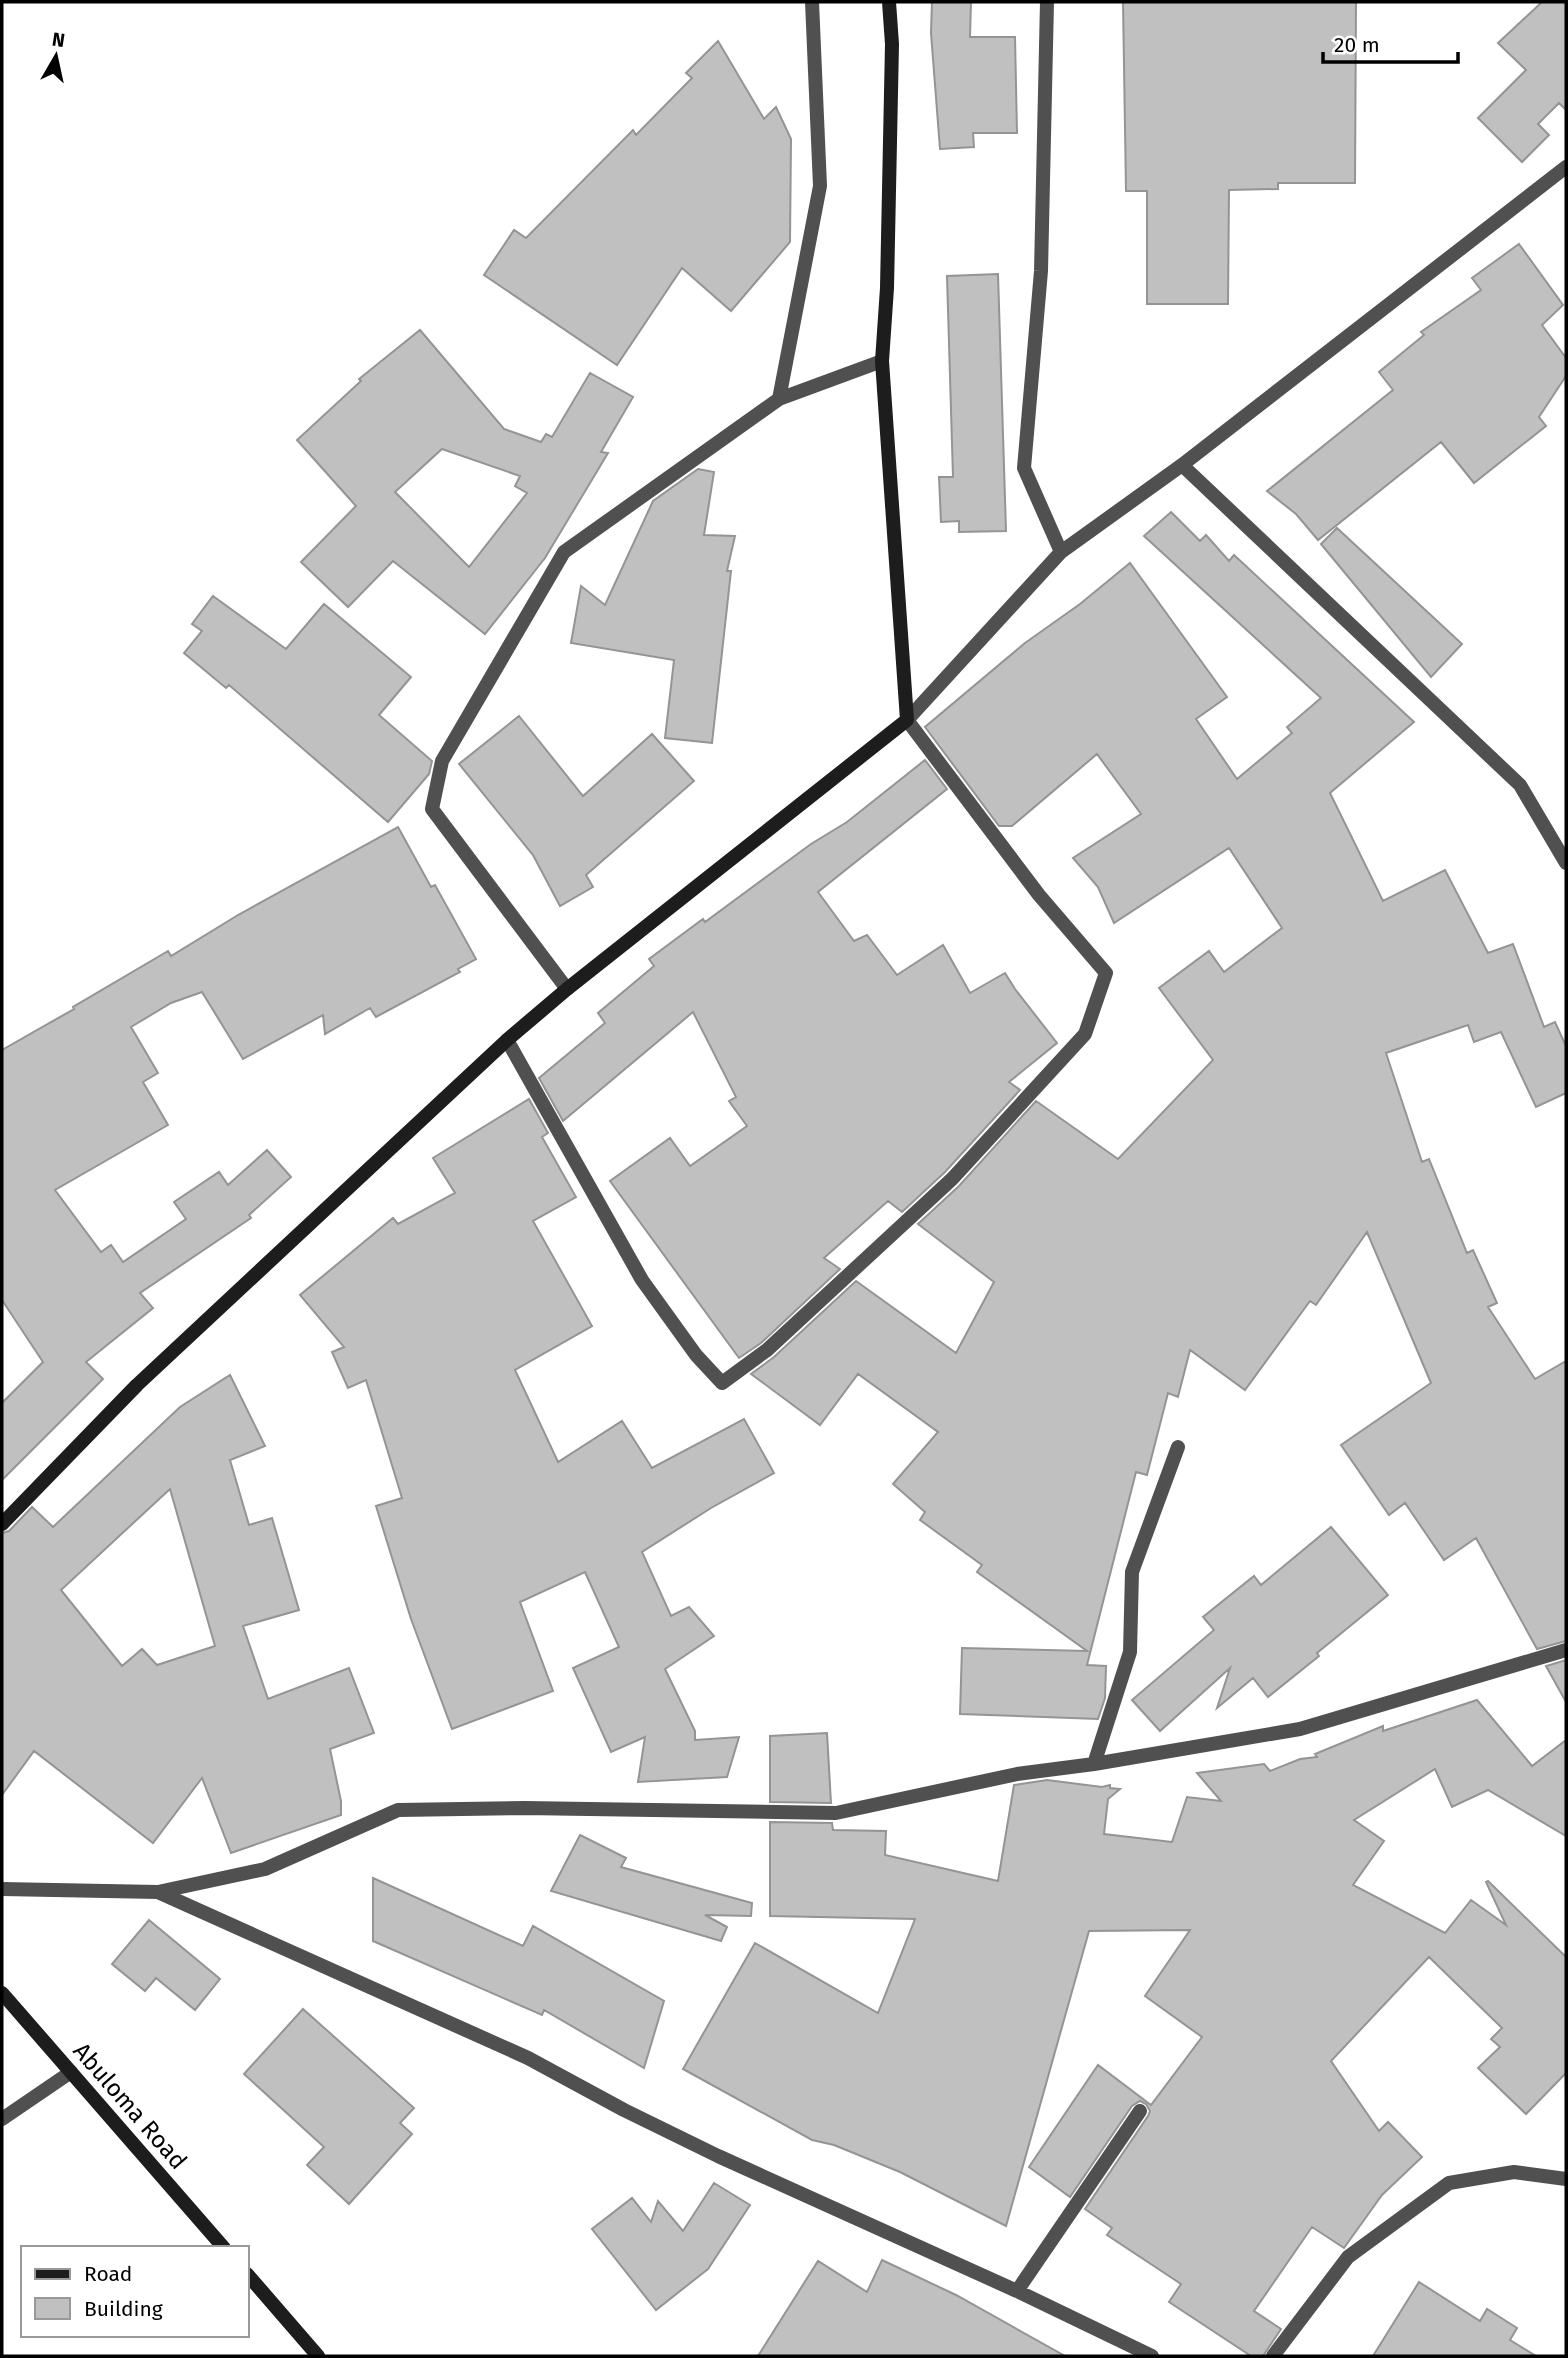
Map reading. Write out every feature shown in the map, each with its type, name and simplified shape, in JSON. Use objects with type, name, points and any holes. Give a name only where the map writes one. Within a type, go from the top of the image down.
[{"type":"street","points":[[779,400],[820,186],[812,2]]},
{"type":"street","points":[[507,1040],[642,1280],[696,1355],[722,1383],[767,1350],[952,1179],[1086,1034],[1106,973],[1039,895],[907,720],[882,361],[887,288],[892,58],[889,2]]},
{"type":"street","points":[[1047,2],[1041,271],[1024,468],[1061,552]]},
{"type":"street","points":[[2,1524],[137,1385],[507,1040],[566,989],[907,720],[1061,552],[1182,465],[1566,167]]},
{"type":"street","points":[[566,989],[432,809],[442,761],[564,552],[779,400],[882,361]]},
{"type":"street","points":[[1182,465],[1520,785],[1566,863]]},
{"type":"street","points":[[1094,1764],[1130,1652],[1132,1572],[1178,1447]]},
{"type":"street","points":[[2,1889],[159,1892],[265,1869],[398,1810],[525,1808],[836,1813],[1017,1774],[1094,1764],[1300,1729],[1566,1650]]},
{"type":"street","points":[[159,1892],[528,2058],[624,2110],[718,2156],[1017,2291],[1153,2356]]},
{"type":"street","name":"Abuloma Road","points":[[2,1993],[221,2246]]},
{"type":"street","points":[[2,2119],[71,2073]]},
{"type":"street","points":[[1017,2291],[1140,2111]]},
{"type":"street","points":[[1273,2356],[1348,2257],[1449,2183],[1514,2172],[1566,2179]]},
{"type":"street","points":[[248,2275],[318,2356]]},
{"type":"building","points":[[932,2],[971,2],[970,37],[1015,37],[1017,133],[973,133],[974,147],[940,149],[931,33]]},
{"type":"building","points":[[1123,2],[1356,2],[1355,183],[1278,183],[1278,189],[1229,190],[1228,304],[1147,304],[1147,191],[1126,191]]},
{"type":"building","points":[[1542,2],[1566,2],[1566,110],[1559,103],[1538,124],[1549,135],[1522,162],[1478,118],[1526,70],[1498,43]]},
{"type":"building","points":[[718,41],[764,119],[776,107],[791,139],[790,242],[731,311],[682,268],[617,365],[484,275],[514,230],[526,238],[633,130],[636,135],[692,78],[686,73]]},
{"type":"building","points":[[1519,244],[1563,305],[1542,325],[1566,358],[1566,376],[1539,417],[1546,426],[1474,483],[1441,442],[1318,540],[1296,514],[1267,491],[1393,390],[1379,372],[1424,335],[1421,332],[1481,290],[1472,278]]},
{"type":"building","points":[[998,274],[1006,531],[959,532],[959,521],[941,522],[939,477],[953,477],[947,276]]},
{"type":"building","points":[[420,330],[504,429],[541,442],[546,434],[552,437],[590,373],[633,397],[601,452],[608,453],[545,558],[485,634],[393,561],[348,607],[301,562],[356,506],[297,440],[361,381],[359,379]],"holes":[[[442,449],[520,476],[515,486],[527,493],[469,567],[395,492]]]},
{"type":"building","points":[[698,469],[714,472],[704,535],[735,536],[727,571],[731,571],[712,743],[665,738],[674,660],[571,643],[581,586],[605,605],[653,501]]},
{"type":"building","points":[[1171,512],[1200,541],[1206,535],[1229,561],[1234,555],[1414,722],[1330,793],[1383,901],[1445,870],[1488,953],[1513,944],[1544,1027],[1555,1022],[1566,1046],[1566,1093],[1536,1107],[1501,1032],[1474,1042],[1468,1025],[1386,1053],[1422,1162],[1429,1159],[1467,1253],[1473,1250],[1497,1303],[1488,1307],[1535,1379],[1566,1361],[1566,1641],[1537,1649],[1476,1538],[1444,1560],[1405,1503],[1389,1515],[1341,1445],[1431,1383],[1367,1232],[1316,1305],[1310,1301],[1245,1390],[1190,1350],[1178,1397],[1168,1393],[1147,1475],[1136,1472],[1087,1665],[1106,1666],[1105,1698],[1098,1719],[960,1714],[962,1648],[1087,1651],[977,1572],[982,1565],[920,1520],[925,1512],[893,1484],[938,1432],[858,1374],[820,1425],[751,1374],[774,1357],[856,1281],[956,1353],[994,1282],[918,1224],[959,1186],[1036,1101],[1118,1159],[1213,1060],[1159,988],[1209,951],[1224,972],[1282,928],[1229,848],[1114,923],[1098,887],[1073,858],[1141,814],[1097,754],[1012,826],[999,826],[925,727],[1025,643],[1080,604],[1130,563],[1227,697],[1196,719],[1237,779],[1292,733],[1287,727],[1321,698],[1144,536]]},
{"type":"building","points":[[1337,528],[1462,644],[1431,677],[1321,544]]},
{"type":"building","points":[[213,596],[286,649],[324,604],[411,677],[379,715],[432,761],[429,774],[388,822],[229,685],[226,688],[184,653],[202,631],[192,624]]},
{"type":"building","points":[[519,716],[583,796],[652,734],[694,781],[586,875],[593,887],[560,906],[533,855],[459,764]]},
{"type":"building","points":[[925,760],[947,789],[818,892],[854,941],[867,935],[897,975],[943,945],[970,993],[1005,973],[1057,1043],[1009,1082],[1020,1090],[945,1172],[902,1212],[888,1201],[824,1258],[840,1269],[761,1343],[739,1358],[610,1181],[670,1138],[690,1166],[747,1126],[729,1101],[736,1097],[693,1012],[563,1121],[539,1078],[605,1023],[598,1013],[654,966],[649,959],[703,919],[705,922],[811,844],[847,822]]},
{"type":"building","points":[[398,827],[431,887],[435,885],[476,959],[458,969],[460,972],[376,1017],[370,1008],[325,1034],[323,1015],[243,1059],[202,992],[171,1003],[131,1027],[158,1073],[143,1082],[168,1125],[55,1190],[101,1252],[111,1245],[123,1262],[186,1219],[174,1202],[219,1172],[228,1185],[267,1150],[291,1177],[249,1215],[251,1218],[140,1293],[153,1308],[86,1362],[103,1379],[2,1480],[2,1403],[43,1362],[2,1300],[2,1050],[168,951],[171,956],[238,915]]},
{"type":"building","points":[[529,1099],[548,1133],[542,1137],[576,1197],[533,1221],[592,1326],[515,1370],[558,1462],[622,1421],[652,1468],[744,1419],[774,1473],[711,1508],[642,1552],[671,1616],[689,1607],[714,1636],[665,1669],[695,1731],[695,1740],[739,1737],[727,1777],[638,1782],[645,1737],[611,1752],[573,1668],[619,1647],[585,1572],[520,1602],[553,1691],[452,1729],[411,1619],[376,1506],[402,1498],[366,1380],[348,1388],[332,1352],[344,1347],[300,1295],[393,1218],[398,1224],[455,1193],[433,1158]]},
{"type":"building","points":[[230,1375],[265,1446],[230,1460],[249,1525],[272,1518],[299,1610],[243,1626],[268,1699],[349,1668],[374,1733],[330,1749],[341,1801],[341,1815],[231,1853],[202,1778],[153,1843],[34,1751],[2,1795],[2,1533],[9,1531],[32,1507],[53,1527],[180,1407]],"holes":[[[170,1489],[215,1646],[157,1665],[142,1649],[122,1666],[61,1590]]]},
{"type":"building","points":[[1331,1527],[1388,1595],[1268,1697],[1253,1678],[1217,1708],[1230,1668],[1160,1731],[1132,1700],[1214,1630],[1203,1617],[1254,1576],[1261,1585]]},
{"type":"building","points":[[1566,1660],[1566,1702],[1546,1666]]},
{"type":"building","points":[[1477,1700],[1532,1766],[1566,1740],[1566,1836],[1488,1790],[1452,1807],[1435,1769],[1354,1820],[1384,1841],[1353,1885],[1445,1933],[1471,1900],[1506,1925],[1486,1882],[1488,1881],[1566,1957],[1566,2073],[1526,2114],[1478,2068],[1500,2047],[1491,2039],[1502,2028],[1429,1957],[1331,2061],[1379,2131],[1388,2122],[1422,2157],[1382,2195],[1344,2248],[1312,2227],[1254,2311],[1281,2329],[1263,2356],[1251,2356],[1169,2302],[1181,2284],[1107,2235],[1112,2228],[1085,2209],[1148,2116],[1150,2111],[1146,2104],[1140,2101],[1132,2106],[1070,2197],[1029,2167],[1098,2065],[1151,2105],[1202,2037],[1145,1996],[1190,1930],[1089,1931],[1006,2226],[900,2172],[834,2145],[812,2140],[683,2069],[755,1943],[878,2013],[915,1919],[770,1916],[770,1822],[832,1823],[833,1830],[886,1831],[885,1855],[998,1881],[1014,1785],[1047,1780],[1102,1787],[1110,1785],[1110,1788],[1120,1789],[1108,1799],[1104,1834],[1172,1842],[1187,1797],[1221,1801],[1197,1773],[1264,1764],[1270,1771],[1300,1759],[1317,1757],[1315,1754],[1383,1726],[1383,1731]]},
{"type":"building","points":[[827,1733],[831,1803],[770,1802],[770,1736]]},
{"type":"building","points":[[580,1835],[626,1858],[621,1867],[752,1903],[751,1916],[705,1915],[727,1927],[721,1941],[551,1891]]},
{"type":"building","points":[[373,1878],[523,1946],[533,1926],[664,2001],[644,2068],[544,2010],[542,2015],[373,1941]]},
{"type":"building","points":[[149,1920],[220,1979],[195,2010],[156,1978],[145,1991],[112,1964]]},
{"type":"building","points":[[303,2009],[414,2108],[400,2123],[412,2134],[349,2204],[307,2165],[324,2147],[244,2074]]},
{"type":"building","points":[[714,2183],[750,2205],[708,2269],[656,2310],[592,2229],[632,2198],[651,2222],[658,2201],[683,2231]]},
{"type":"building","points":[[882,2260],[956,2295],[1065,2356],[758,2356],[818,2261],[867,2292]]},
{"type":"building","points":[[1419,2282],[1480,2321],[1487,2309],[1517,2328],[1510,2340],[1536,2356],[1373,2356]]}]
